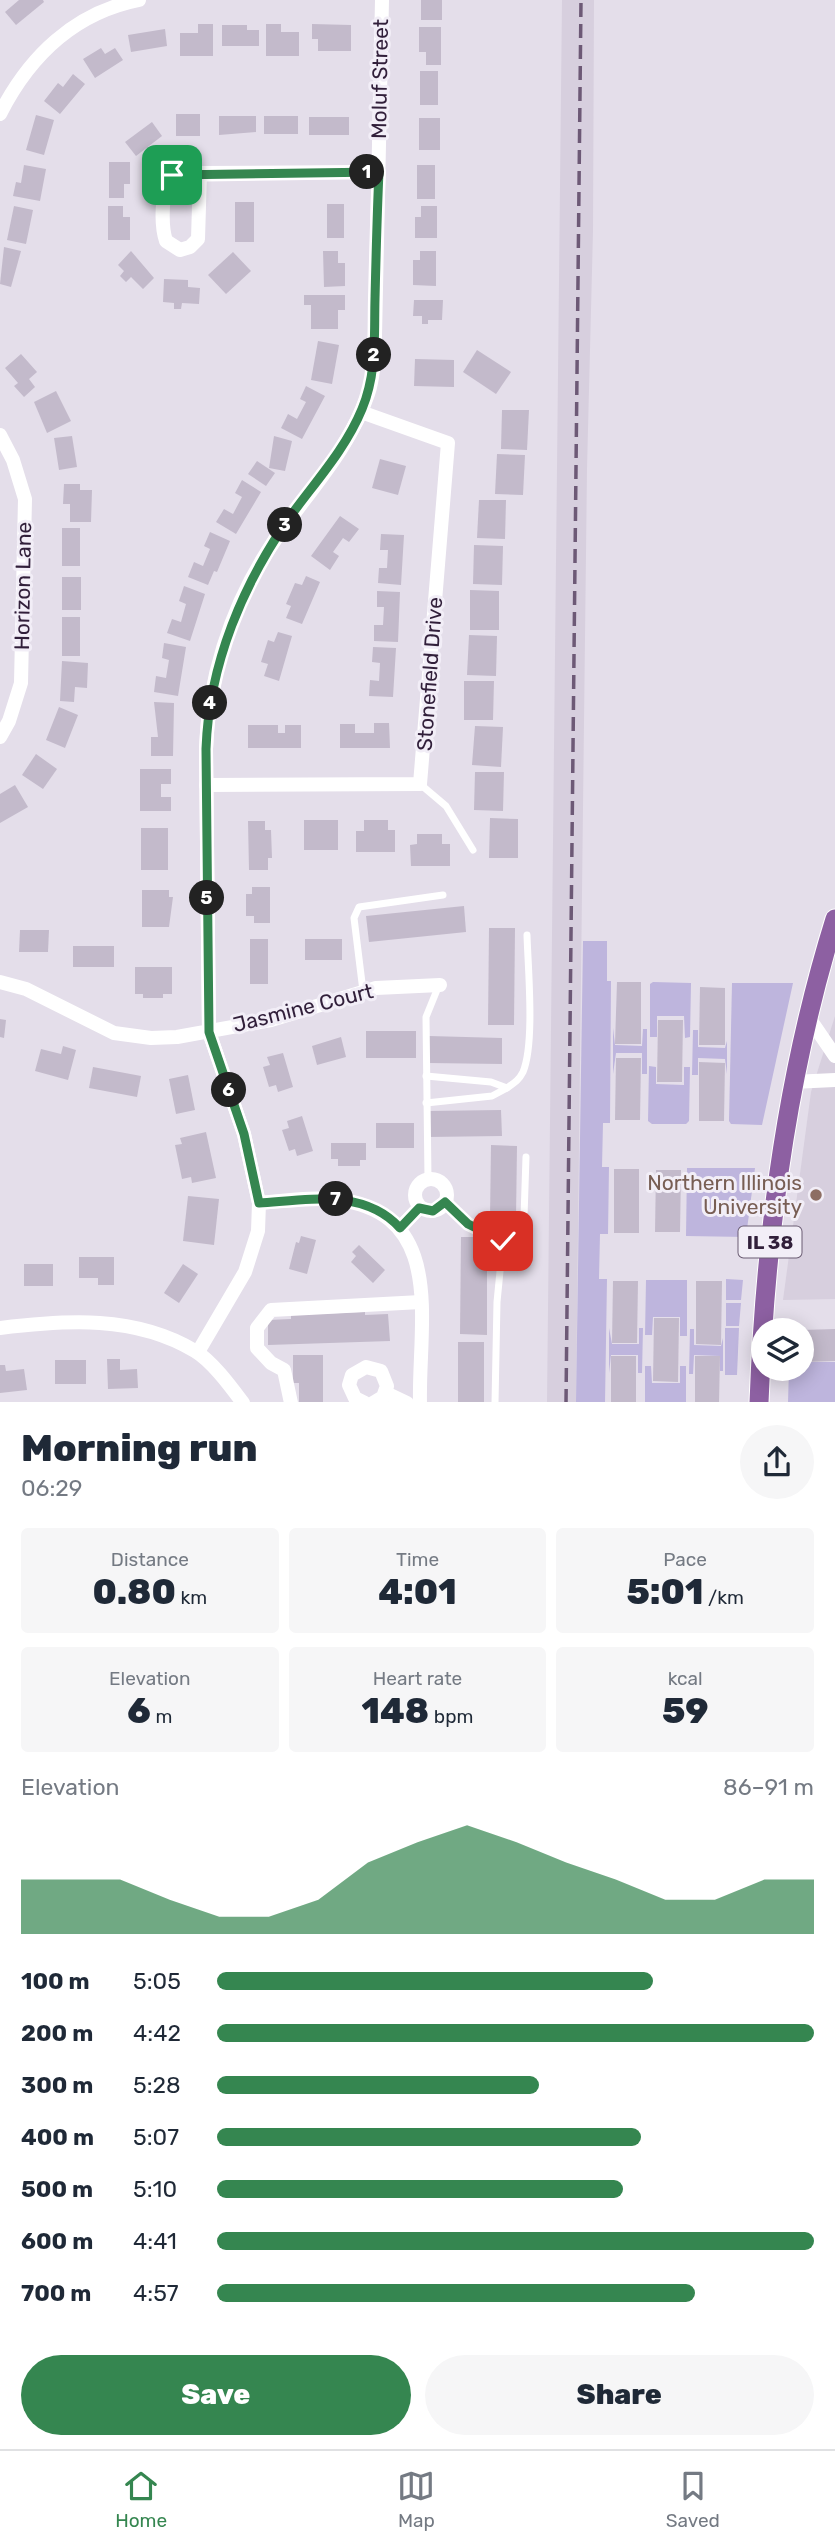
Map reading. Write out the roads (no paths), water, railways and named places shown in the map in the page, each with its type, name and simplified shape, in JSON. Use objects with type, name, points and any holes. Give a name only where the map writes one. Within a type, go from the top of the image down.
[{"type":"main road","name":"IL 38","points":[[759,1402],[768,1258],[792,1082],[807,1015],[835,919]]},
{"type":"street","points":[[0,114],[27,69],[65,32],[115,5],[139,0]]},
{"type":"street","name":"Moluf Street","points":[[198,1352],[245,1272],[258,1231],[259,1203],[244,1134],[209,1032],[206,729],[217,667],[245,592],[265,555],[337,454],[361,412],[371,381],[375,336],[382,0]]},
{"type":"street","points":[[200,173],[198,239],[190,247],[180,250],[166,241],[163,232],[166,180],[172,175],[200,173],[379,172]]},
{"type":"street","name":"Stonefield Drive","points":[[361,412],[448,443],[421,784]]},
{"type":"street","name":"Horizon Lane","points":[[0,435],[13,460],[24,499],[21,683],[17,702],[0,737]]},
{"type":"street","points":[[206,785],[421,784]]},
{"type":"street","name":"Jasmine Court","points":[[0,982],[26,989],[114,1033],[151,1038],[209,1032],[271,1020],[363,991],[440,985]]},
{"type":"street","points":[[807,1015],[835,1056]]},
{"type":"street","points":[[792,1082],[835,1080]]},
{"type":"street","points":[[435,1178],[444,1183],[448,1195],[445,1202],[433,1211],[419,1208],[415,1196],[417,1189],[428,1179],[435,1178]]},
{"type":"street","points":[[259,1203],[340,1200],[377,1210],[400,1228],[409,1240],[417,1261],[421,1301],[420,1402]]},
{"type":"street","points":[[400,1228],[419,1208]]},
{"type":"street","points":[[291,1402],[284,1370],[271,1363],[257,1348],[257,1328],[271,1310],[421,1301]]},
{"type":"street","points":[[0,1328],[96,1321],[147,1331],[198,1352],[243,1402]]},
{"type":"street","points":[[365,1402],[355,1398],[349,1385],[358,1369],[366,1367],[381,1371],[386,1378],[386,1393]]},
{"type":"street","points":[[373,1402],[386,1393]]},
{"type":"street","points":[[386,1393],[407,1402]]},
{"type":"lane","points":[[421,784],[446,806],[473,850]]},
{"type":"lane","points":[[363,991],[354,918],[359,907],[443,895]]},
{"type":"lane","points":[[426,1103],[492,1096],[517,1081],[523,1071],[528,1048],[527,935]]},
{"type":"lane","points":[[428,1179],[426,1017],[440,985]]},
{"type":"lane","points":[[426,1076],[491,1082],[507,1088]]},
{"type":"lane","points":[[495,1402],[497,1302],[503,1241],[520,1226],[524,1217],[526,1157]]},
{"type":"lane","points":[[445,1202],[468,1224],[503,1241]]},
{"type":"railway","points":[[566,1402],[581,0]]},
{"type":"place","name":"Northern Illinois University","points":[[816,1195]]}]
